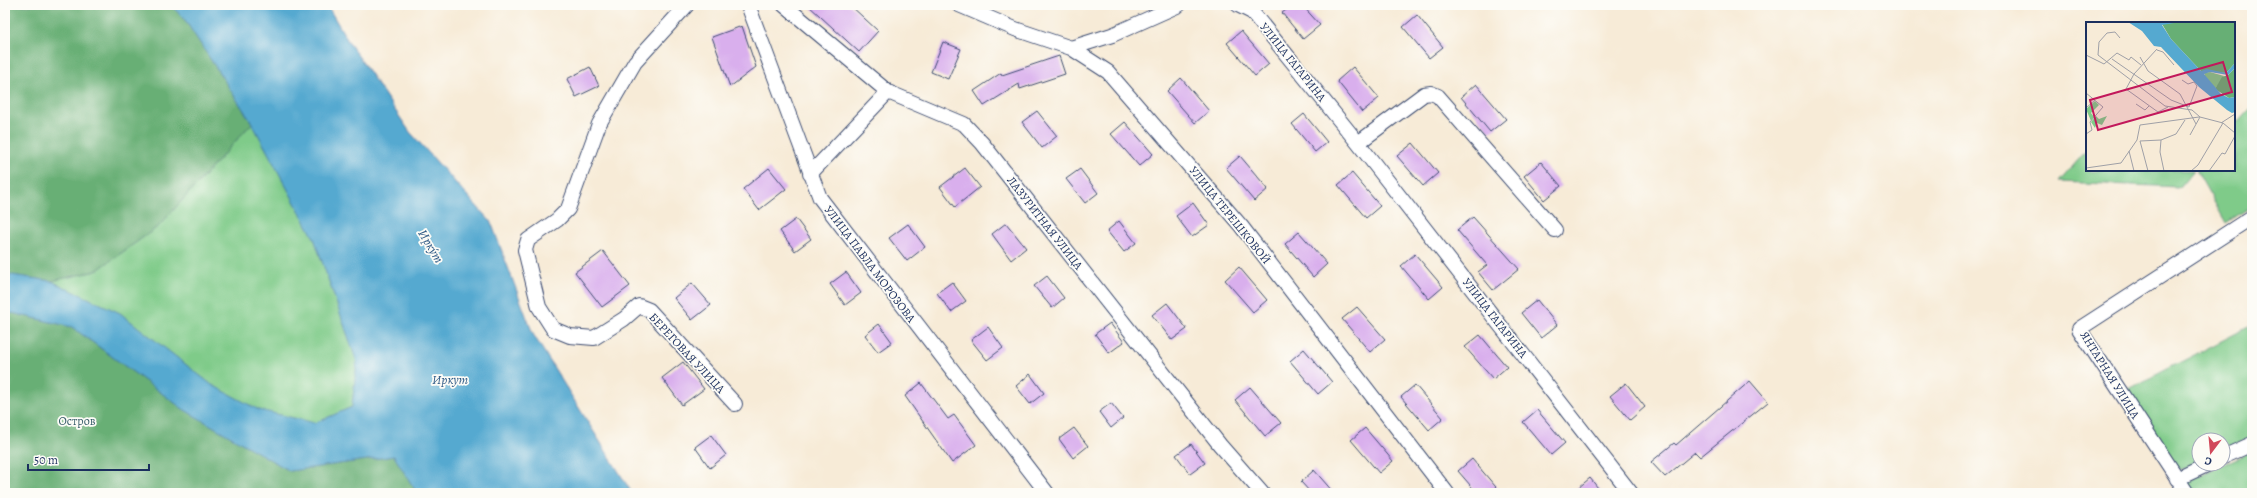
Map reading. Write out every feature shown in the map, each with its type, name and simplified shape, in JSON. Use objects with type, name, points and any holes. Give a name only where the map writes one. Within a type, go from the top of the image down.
[{"type":"street","name":"БЕРЕГОВАЯ УЛИЦА","points":[[687,5],[635,62],[600,124],[568,209],[557,220],[528,240],[525,250],[539,307],[553,329],[570,336],[594,338],[624,320],[639,306],[649,310],[735,404]]},
{"type":"street","name":"УЛИЦА ПАВЛА МОРОЗОВА","points":[[748,5],[820,198],[1047,493]]},
{"type":"street","name":"ЛАЗУРИТНАЯ УЛИЦА","points":[[784,5],[888,92],[964,124],[982,143],[1215,439],[1262,493]]},
{"type":"street","name":"УЛИЦА ТЕРЕШКОВОЙ","points":[[959,5],[1014,29],[1071,48],[1108,72],[1241,226],[1447,493]]},
{"type":"street","points":[[1071,48],[1112,35],[1179,5]]},
{"type":"street","name":"УЛИЦА ГАГАРИНА","points":[[1238,5],[1252,12],[1358,143],[1631,493]]},
{"type":"street","points":[[810,174],[888,92]]},
{"type":"street","points":[[1358,143],[1424,94],[1431,93],[1438,96],[1555,230]]},
{"type":"street","name":"ЯНТАРНАЯ УЛИЦА","points":[[2187,493],[2079,330],[2252,217]]},
{"type":"street","points":[[2231,453],[2252,444]]},
{"type":"street","points":[[2177,479],[2192,472]]},
{"type":"green space","points":[[5,5],[170,5],[183,17],[252,123],[159,226],[96,271],[51,281],[5,274]]},
{"type":"green space","points":[[2252,107],[2252,206],[2226,223],[2197,171],[2235,171],[2235,118],[2239,121]]},
{"type":"green space","points":[[252,123],[314,238],[357,362],[352,407],[315,423],[259,410],[212,385],[120,313],[51,281],[96,271],[159,226]]},
{"type":"green space","points":[[2086,151],[2086,171],[2193,171],[2180,187],[2059,182]]},
{"type":"green space","name":"Остров","points":[[12,313],[72,327],[183,409],[290,471],[394,456],[417,493],[5,493],[5,317]]},
{"type":"green space","points":[[2252,325],[2252,437],[2231,446],[2231,432],[2191,432],[2191,465],[2179,470],[2125,391]]},
{"type":"green space","points":[[2252,451],[2252,493],[2193,493],[2185,482],[2207,472],[2231,472],[2231,461]]},
{"type":"water","name":"Иркут","points":[[170,5],[327,5],[348,41],[410,132],[491,222],[533,334],[632,493],[417,493],[394,456],[290,471],[183,409],[72,327],[12,313],[5,317],[5,274],[51,281],[120,313],[212,385],[259,410],[315,423],[352,407],[357,362],[314,238],[252,123],[183,17]]},
{"type":"building","points":[[808,5],[850,5],[878,31],[859,52]]},
{"type":"building","points":[[1293,5],[1302,5],[1320,25],[1303,39],[1282,13]]},
{"type":"building","points":[[1417,15],[1443,47],[1429,58],[1403,27]]},
{"type":"building","points":[[742,26],[756,67],[730,87],[712,37]]},
{"type":"building","points":[[1241,31],[1269,64],[1255,76],[1227,43]]},
{"type":"building","points":[[943,42],[961,49],[948,79],[931,72]]},
{"type":"building","points":[[1059,56],[1065,74],[1020,89],[1019,84],[984,106],[974,91],[1001,73],[1002,75]]},
{"type":"building","points":[[590,67],[599,86],[576,97],[567,79]]},
{"type":"building","points":[[1353,67],[1379,98],[1362,112],[1337,81]]},
{"type":"building","points":[[1181,78],[1209,111],[1195,123],[1167,91]]},
{"type":"building","points":[[1476,84],[1506,119],[1490,132],[1461,97]]},
{"type":"building","points":[[1037,111],[1057,136],[1042,148],[1022,122]]},
{"type":"building","points":[[1304,114],[1327,142],[1315,152],[1292,124]]},
{"type":"building","points":[[1125,122],[1153,154],[1139,166],[1111,134]]},
{"type":"building","points":[[1413,143],[1438,173],[1423,186],[1397,156]]},
{"type":"building","points":[[1240,156],[1268,189],[1254,201],[1226,168]]},
{"type":"building","points":[[1541,162],[1561,186],[1544,200],[1524,176]]},
{"type":"building","points":[[769,168],[786,189],[759,210],[743,189]]},
{"type":"building","points":[[965,168],[980,187],[955,207],[940,187]]},
{"type":"building","points":[[1080,169],[1098,193],[1085,203],[1066,179]]},
{"type":"building","points":[[1352,173],[1380,206],[1366,218],[1338,185]]},
{"type":"building","points":[[1193,203],[1209,225],[1192,237],[1176,216]]},
{"type":"building","points":[[1473,217],[1519,269],[1493,290],[1478,272],[1487,265],[1457,230]]},
{"type":"building","points":[[796,219],[811,239],[795,251],[780,231]]},
{"type":"building","points":[[1119,221],[1136,243],[1124,252],[1107,231]]},
{"type":"building","points":[[1006,223],[1026,248],[1011,260],[992,234]]},
{"type":"building","points":[[908,224],[925,247],[907,261],[889,238]]},
{"type":"building","points":[[1299,232],[1327,264],[1313,277],[1285,244]]},
{"type":"building","points":[[603,251],[630,286],[602,307],[575,272]]},
{"type":"building","points":[[1415,254],[1443,287],[1429,299],[1401,266]]},
{"type":"building","points":[[1239,267],[1267,300],[1253,312],[1225,280]]},
{"type":"building","points":[[846,272],[861,293],[845,305],[830,284]]},
{"type":"building","points":[[1047,276],[1064,298],[1052,308],[1034,286]]},
{"type":"building","points":[[952,282],[966,301],[951,312],[937,293]]},
{"type":"building","points":[[692,283],[711,305],[692,320],[674,298]]},
{"type":"building","points":[[1537,300],[1557,325],[1541,338],[1521,313]]},
{"type":"building","points":[[1167,303],[1187,329],[1172,340],[1152,315]]},
{"type":"building","points":[[1357,307],[1385,339],[1370,352],[1342,319]]},
{"type":"building","points":[[1110,323],[1124,342],[1109,353],[1095,334]]},
{"type":"building","points":[[879,324],[892,342],[878,352],[865,335]]},
{"type":"building","points":[[988,327],[1003,348],[987,360],[971,340]]},
{"type":"building","points":[[1480,335],[1507,367],[1493,379],[1465,347]]},
{"type":"building","points":[[1304,349],[1332,382],[1318,394],[1290,361]]},
{"type":"building","points":[[683,362],[704,389],[682,405],[662,378]]},
{"type":"building","points":[[1030,374],[1044,393],[1030,404],[1016,386]]},
{"type":"building","points":[[1750,381],[1768,402],[1700,457],[1695,452],[1665,477],[1651,462],[1674,443],[1676,445]]},
{"type":"building","points":[[921,383],[948,419],[954,415],[976,445],[952,463],[905,396]]},
{"type":"building","points":[[1626,383],[1645,407],[1630,420],[1610,396]]},
{"type":"building","points":[[1415,385],[1443,418],[1429,430],[1401,397]]},
{"type":"building","points":[[1250,387],[1281,423],[1265,436],[1235,400]]},
{"type":"building","points":[[1111,403],[1123,418],[1111,428],[1099,412]]},
{"type":"building","points":[[1537,410],[1565,443],[1551,455],[1523,422]]},
{"type":"building","points":[[1074,428],[1088,446],[1073,458],[1059,439]]},
{"type":"building","points":[[1365,428],[1393,461],[1379,473],[1351,440]]},
{"type":"building","points":[[711,435],[726,455],[710,468],[695,447]]},
{"type":"building","points":[[1191,444],[1205,463],[1190,474],[1176,455]]},
{"type":"building","points":[[1472,459],[1501,493],[1477,493],[1458,471]]},
{"type":"building","points":[[1314,470],[1334,493],[1311,493],[1301,482]]},
{"type":"building","points":[[1590,478],[1602,493],[1572,493]]},
{"type":"water label","name":"Ирку́т","points":[[431,246]]}]
